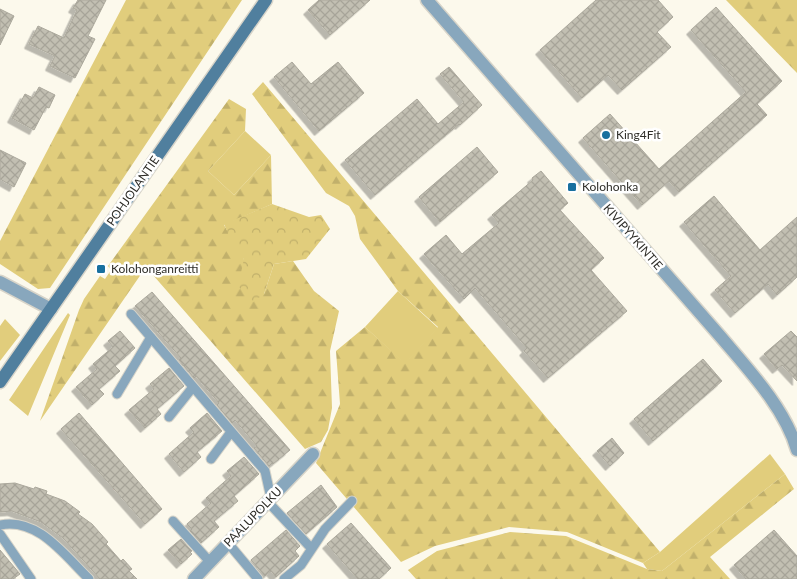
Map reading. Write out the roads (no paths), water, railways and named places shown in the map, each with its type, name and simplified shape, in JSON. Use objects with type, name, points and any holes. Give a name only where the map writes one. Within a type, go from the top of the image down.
[{"type":"street","name":"POHJOLANTIE","points":[[3,378],[266,0]]},
{"type":"street","name":"KIVIPYYKINTIE","points":[[427,0],[764,389],[795,436],[797,450]]},
{"type":"street","points":[[0,282],[51,309]]},
{"type":"street","name":"PAALUPOLKU","points":[[194,579],[313,454]]},
{"type":"lane","points":[[131,314],[265,471],[269,500],[311,548]]},
{"type":"lane","points":[[116,394],[151,337]]},
{"type":"lane","points":[[169,417],[194,387]]},
{"type":"lane","points":[[211,459],[231,432]]},
{"type":"lane","points":[[284,579],[301,565],[325,529],[352,501]]},
{"type":"lane","points":[[173,521],[210,562]]},
{"type":"lane","points":[[0,526],[10,523],[28,527],[51,540],[89,579]]},
{"type":"lane","points":[[0,534],[31,579]]},
{"type":"lane","points":[[228,543],[258,579]]},
{"type":"place","name":"King4Fit","points":[[606,135]]},
{"type":"place","name":"Kolohonka","points":[[572,187]]},
{"type":"place","name":"Kolohonganreitti","points":[[101,269]]}]
